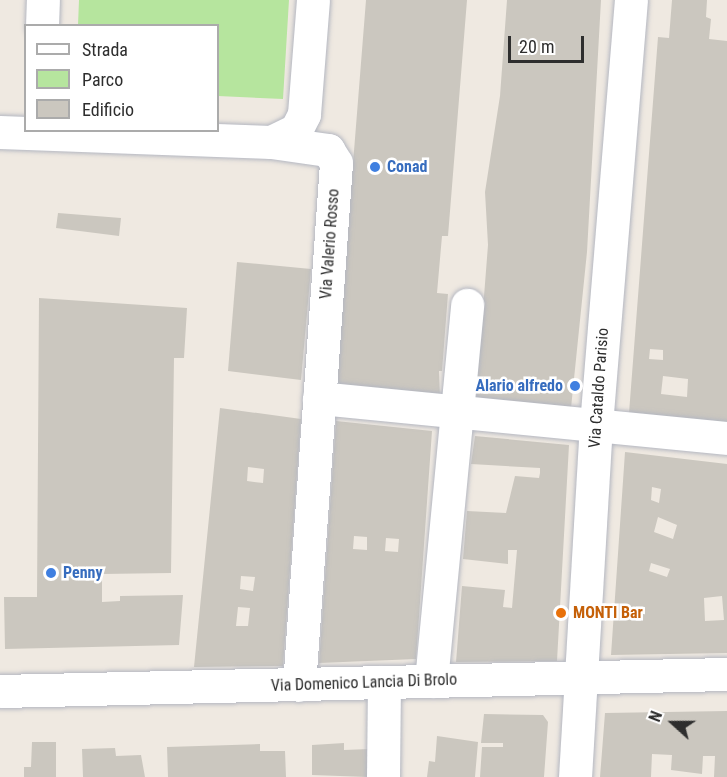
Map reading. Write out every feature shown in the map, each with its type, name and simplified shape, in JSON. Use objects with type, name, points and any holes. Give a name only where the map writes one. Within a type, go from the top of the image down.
[{"type":"street","points":[[42,24],[43,0]]},
{"type":"street","points":[[0,132],[271,142],[296,130],[304,114],[313,0]]},
{"type":"street","name":"Via Cataldo Parisio","points":[[575,777],[596,425],[631,0]]},
{"type":"street","name":"Via Valerio Rosso","points":[[271,142],[328,150],[336,163],[319,398]]},
{"type":"street","points":[[431,681],[455,411],[467,305]]},
{"type":"street","points":[[299,686],[319,398],[727,438]]},
{"type":"street","name":"Via Domenico Lancia Di Brolo","points":[[0,691],[299,686],[582,676],[727,674]]},
{"type":"street","points":[[383,777],[384,682]]},
{"type":"green space","points":[[79,0],[289,0],[283,99],[219,96],[219,24],[78,24]]},
{"type":"building","points":[[366,0],[467,0],[448,236],[442,236],[437,293],[448,294],[442,371],[439,371],[440,398],[335,390]]},
{"type":"building","points":[[507,0],[601,0],[587,252],[571,408],[476,399],[488,245],[485,192],[500,96]]},
{"type":"building","points":[[672,0],[707,0],[706,17],[711,19],[709,39],[727,41],[727,425],[629,413],[658,37],[669,38]],"holes":[[[650,349],[663,350],[663,360],[649,359]],[[663,376],[688,379],[687,397],[661,394]]]},
{"type":"building","points":[[58,213],[121,218],[119,236],[56,228]]},
{"type":"building","points":[[237,262],[311,269],[301,380],[228,371]]},
{"type":"building","points":[[39,298],[187,308],[184,358],[174,358],[171,573],[102,574],[102,602],[120,601],[120,596],[183,595],[179,645],[5,649],[4,597],[37,597]]},
{"type":"building","points":[[220,408],[301,419],[283,666],[194,667]],"holes":[[[248,467],[264,469],[263,483],[247,481]],[[241,576],[255,577],[253,591],[240,589]],[[238,607],[250,608],[248,626],[236,626]]]},
{"type":"building","points":[[336,421],[432,431],[416,659],[319,663]],"holes":[[[354,536],[367,537],[367,550],[353,549]],[[386,538],[399,539],[398,552],[385,551]]]},
{"type":"building","points":[[475,436],[569,445],[557,661],[456,662],[462,586],[505,590],[503,607],[512,608],[517,550],[508,550],[508,564],[463,559],[467,511],[506,513],[515,476],[539,478],[540,473],[540,468],[471,464]]},
{"type":"building","points":[[625,452],[727,464],[727,653],[611,655]],"holes":[[[652,487],[661,489],[659,503],[651,500]],[[658,517],[677,525],[673,539],[654,532]],[[651,563],[670,569],[667,577],[649,571]],[[722,596],[724,620],[705,621],[704,598]]]},
{"type":"building","points":[[727,711],[727,777],[714,777],[715,756],[703,756],[702,774],[671,770],[672,755],[652,754],[651,777],[600,777],[605,713]]},
{"type":"building","points":[[484,714],[543,715],[548,722],[544,777],[480,777],[482,747],[503,747],[503,743],[481,743]]},
{"type":"building","points":[[437,736],[478,742],[475,777],[427,777],[429,761],[435,762]]},
{"type":"building","points":[[32,742],[56,742],[56,777],[24,777],[24,767],[31,767]]},
{"type":"building","points":[[344,743],[344,750],[369,749],[368,777],[312,775],[312,745]]},
{"type":"building","points":[[260,744],[260,751],[285,751],[286,777],[168,777],[167,747]]},
{"type":"building","points":[[115,748],[116,756],[141,755],[145,777],[83,777],[82,749]]},
{"type":"place","name":"Conad","points":[[375,167]]},
{"type":"place","name":"Alario alfredo","points":[[575,386]]},
{"type":"place","name":"Penny","points":[[51,573]]},
{"type":"place","name":"MONTI Bar","points":[[561,613]]}]
